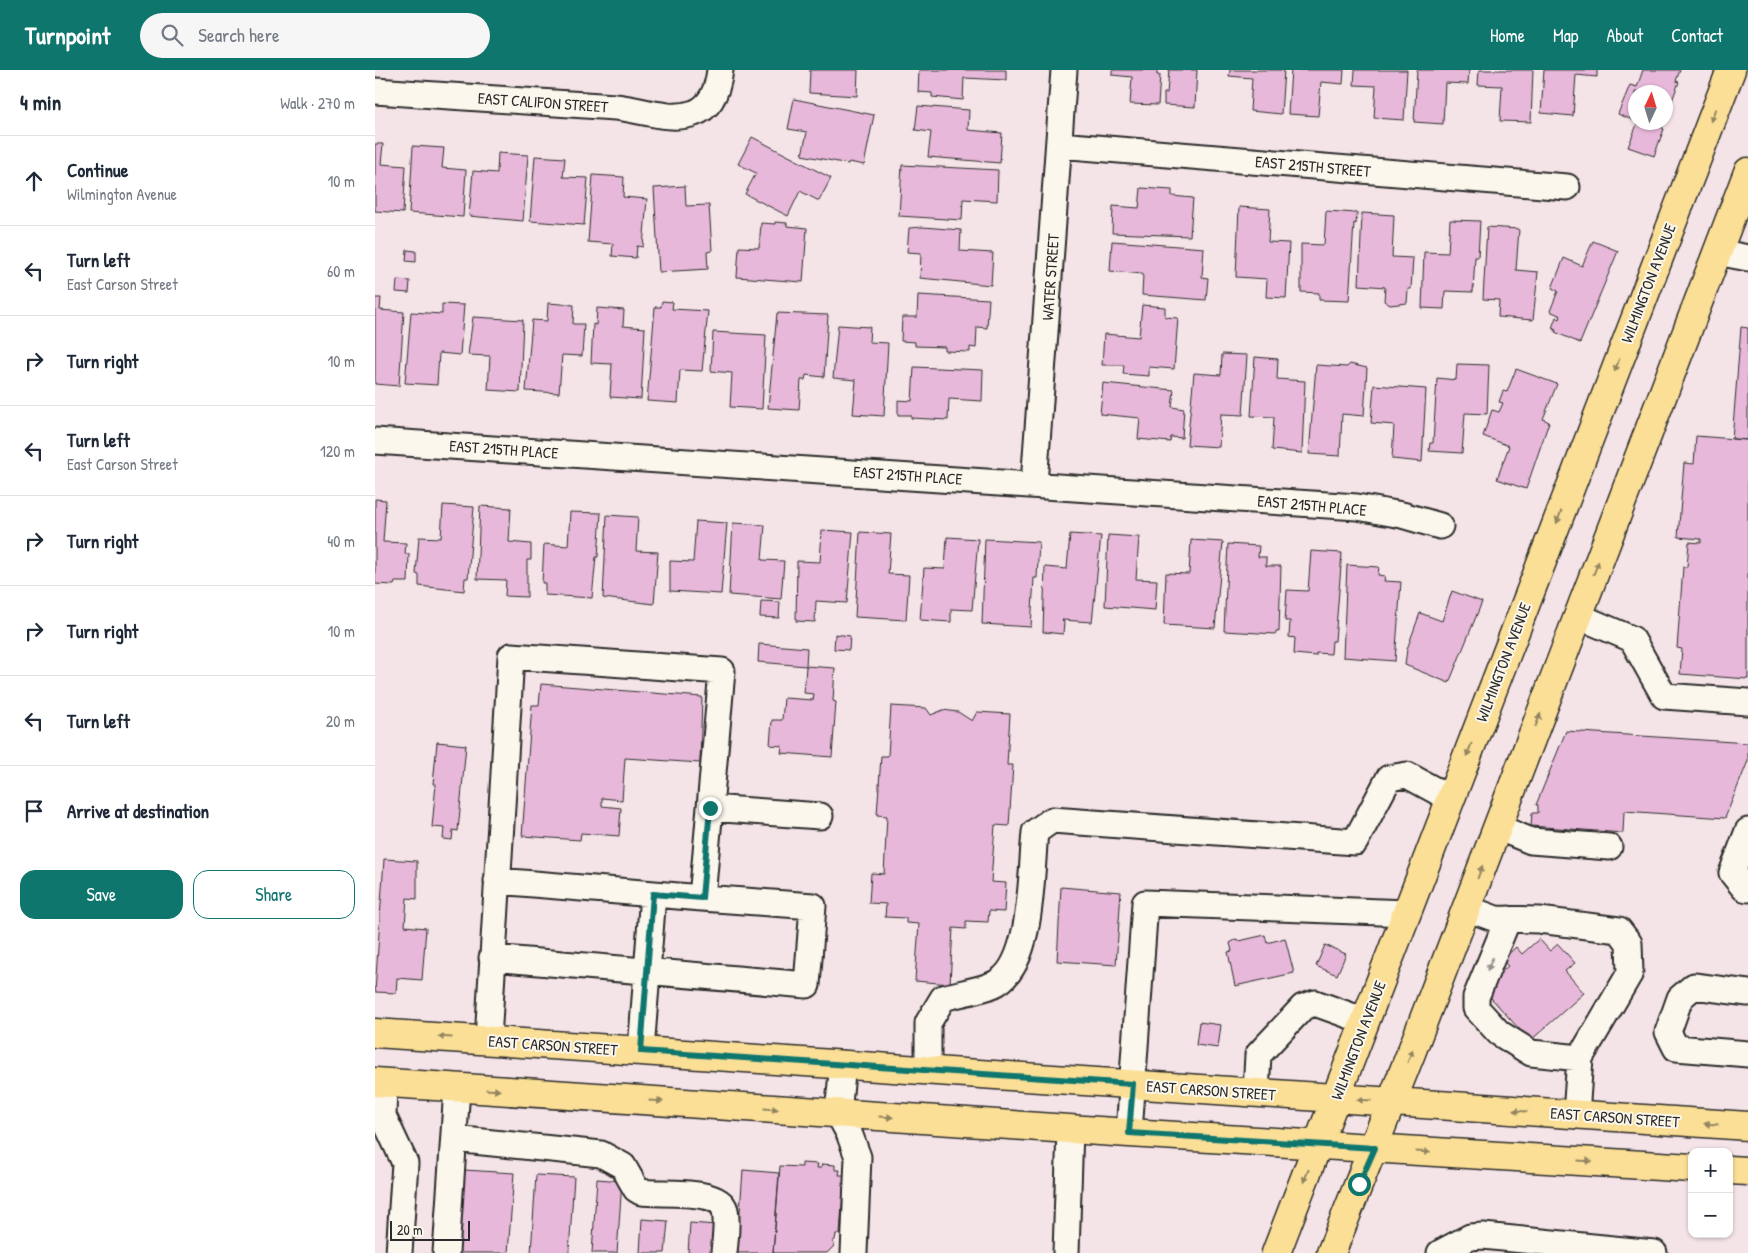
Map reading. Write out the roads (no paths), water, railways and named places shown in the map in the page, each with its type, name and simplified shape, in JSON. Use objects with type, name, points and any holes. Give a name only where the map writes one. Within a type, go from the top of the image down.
[{"type":"main road","name":"WILMINGTON AVENUE","points":[[1276,1253],[1731,70]]},
{"type":"main road","points":[[1331,1253],[1393,1102],[1748,172]]},
{"type":"main road","name":"EAST CARSON STREET","points":[[375,1032],[1748,1126]]},
{"type":"main road","points":[[379,1082],[838,1114],[1688,1168]]},
{"type":"main road","points":[[1733,1170],[1748,1171]]},
{"type":"street","name":"EAST CALIFON STREET","points":[[375,91],[617,107],[677,116],[695,113],[707,105],[719,82],[719,70]]},
{"type":"street","name":"WATER STREET","points":[[1034,484],[1064,70]]},
{"type":"street","name":"EAST 215TH STREET","points":[[1059,145],[1567,187]]},
{"type":"street","points":[[1717,252],[1748,258]]},
{"type":"street","name":"EAST 215TH PLACE","points":[[375,441],[1357,507],[1402,515],[1440,526]]},
{"type":"street","points":[[1578,616],[1632,638],[1664,696],[1748,702]]},
{"type":"street","points":[[488,1040],[511,656],[722,671],[702,898]]},
{"type":"street","points":[[928,1070],[928,1024],[943,998],[999,982],[1016,962],[1026,935],[1035,832],[1052,820],[1355,842],[1389,778],[1407,775],[1451,799]]},
{"type":"street","points":[[710,808],[820,816]]},
{"type":"street","points":[[1497,827],[1531,841],[1609,847]]},
{"type":"street","points":[[1748,831],[1733,873],[1743,888],[1748,889]]},
{"type":"street","points":[[493,958],[807,984],[813,906],[497,881]]},
{"type":"street","points":[[641,1051],[653,894]]},
{"type":"street","points":[[1129,1133],[1145,904],[1407,913]]},
{"type":"street","points":[[1467,908],[1495,919],[1539,920],[1619,930],[1629,943],[1630,973],[1580,1058],[1576,1115]]},
{"type":"street","points":[[1508,919],[1477,997],[1476,1008],[1499,1033],[1531,1053],[1580,1058]]},
{"type":"street","points":[[1748,993],[1694,986],[1680,998],[1668,1032],[1676,1048],[1748,1054]]},
{"type":"street","points":[[1256,1092],[1258,1055],[1303,1007],[1315,1003],[1365,1021]]},
{"type":"street","points":[[843,1064],[838,1114],[849,1133],[858,1157],[854,1253]]},
{"type":"street","points":[[379,1082],[383,1116],[405,1163],[399,1253]]},
{"type":"street","points":[[446,1253],[457,1088]]},
{"type":"street","points":[[1065,1253],[1070,1129]]},
{"type":"street","points":[[454,1139],[601,1154],[623,1166],[636,1189],[641,1192],[709,1195],[719,1201],[724,1208],[726,1219],[724,1253]]},
{"type":"street","points":[[1440,1253],[1470,1237],[1483,1236],[1654,1253]]}]
